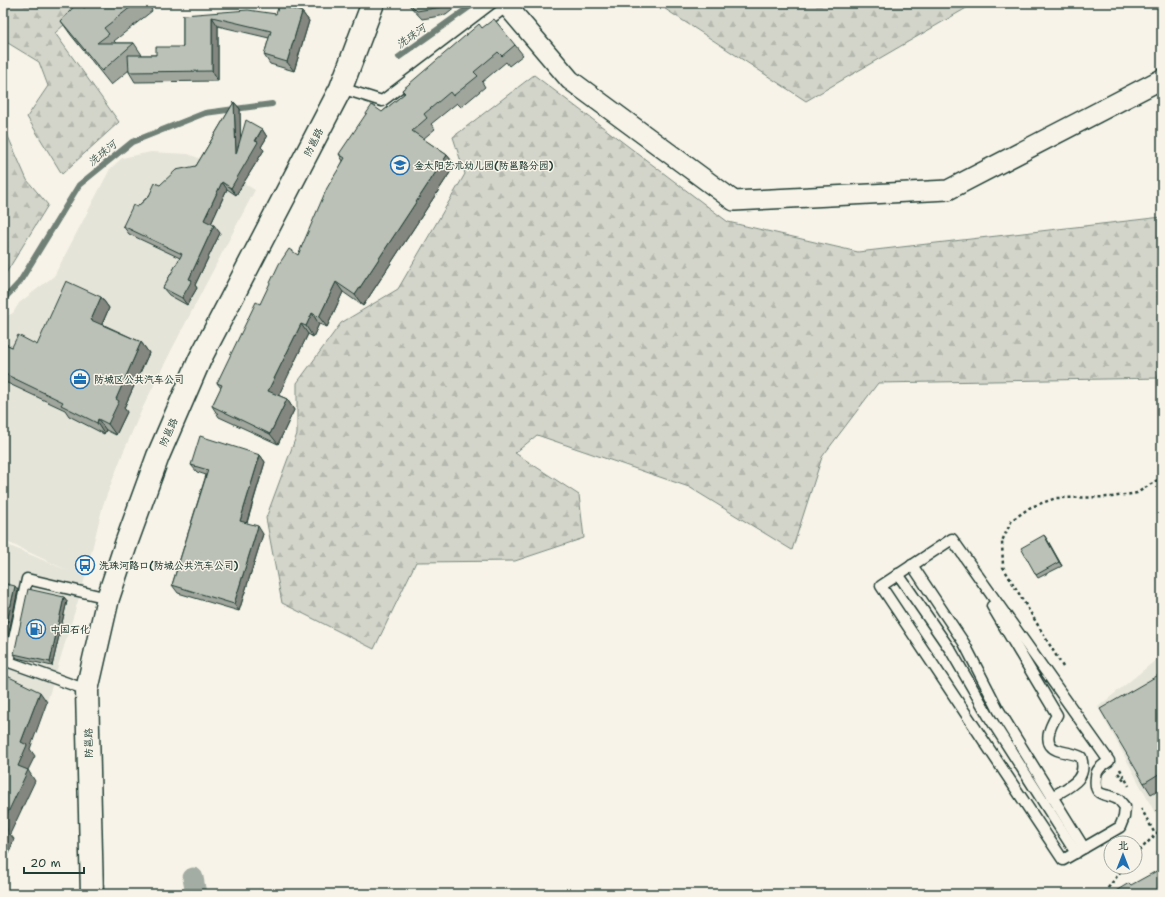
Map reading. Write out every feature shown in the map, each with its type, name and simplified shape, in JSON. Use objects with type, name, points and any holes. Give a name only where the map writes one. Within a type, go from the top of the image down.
[{"type":"highway","name":"防邕路","points":[[92,894],[87,690],[108,598],[158,456],[200,359],[341,88],[373,3]]},
{"type":"street","points":[[511,4],[570,80],[734,201],[948,190],[1162,79]]},
{"type":"lane","points":[[341,88],[382,101],[511,4]]},
{"type":"lane","points":[[952,538],[1109,761],[1102,766],[1096,774],[1095,783],[1097,790],[1105,796],[1119,800],[1125,807],[1124,817],[1120,827],[1063,860],[881,586],[952,538]]},
{"type":"lane","points":[[952,538],[1057,715],[1048,730],[1048,742],[1054,750],[1081,756],[1084,764],[1082,774],[1077,782],[1052,797]]},
{"type":"lane","points":[[912,565],[964,643],[998,709],[1052,797],[1080,850]]},
{"type":"lane","points":[[898,574],[951,651],[988,715],[1080,850]]},
{"type":"lane","points":[[87,690],[9,662],[27,579],[108,598]]},
{"type":"path","points":[[1064,669],[1003,568],[1002,540],[1012,520],[1031,507],[1056,498],[1112,497],[1138,493],[1162,477]]},
{"type":"path","points":[[1118,766],[1129,786]]},
{"type":"path","points":[[1143,847],[1162,828]]},
{"type":"path","points":[[1107,894],[1108,888],[1118,875]]},
{"type":"shaded area","name":"防城区公共汽车公司","points":[[151,152],[188,154],[209,162],[255,190],[171,351],[143,407],[123,453],[103,505],[85,578],[47,702],[3,680],[3,543],[71,572],[3,540],[3,318],[13,313],[19,303],[54,276],[110,169],[122,158]]},
{"type":"shaded area","points":[[1162,655],[1162,808],[1155,813],[1098,707]]},
{"type":"green space","points":[[3,3],[88,3],[55,33],[119,122],[62,174],[27,117],[48,86],[39,62],[3,40]]},
{"type":"green space","points":[[656,3],[975,3],[806,101]]},
{"type":"green space","points":[[534,75],[728,222],[858,252],[1162,217],[1162,378],[878,383],[822,457],[792,550],[689,487],[537,435],[515,453],[579,495],[584,538],[515,561],[416,562],[374,649],[282,603],[266,518],[297,434],[297,383],[341,323],[398,289],[465,174],[453,137]]},
{"type":"green space","points":[[3,125],[27,180],[48,205],[3,278]]},
{"type":"building","points":[[77,3],[80,3],[84,8],[90,3],[136,3],[104,28],[109,34],[97,43],[134,43],[102,71],[61,21]]},
{"type":"building","points":[[409,3],[446,3],[441,7],[417,11]]},
{"type":"building","points":[[279,5],[302,12],[287,62],[264,55],[271,31],[212,17],[212,71],[129,72],[128,55],[156,55],[156,47],[183,47],[183,15],[248,10],[276,14]]},
{"type":"building","points":[[494,19],[515,45],[502,56],[498,52],[474,72],[478,76],[453,96],[450,92],[424,114],[427,118],[412,131],[447,155],[355,295],[336,282],[319,317],[312,313],[306,326],[301,324],[268,391],[287,399],[270,434],[212,406],[222,385],[217,383],[256,302],[260,304],[279,264],[289,249],[298,255],[327,188],[345,158],[339,154],[372,105],[382,112],[405,93],[402,90],[479,24],[482,28]]},
{"type":"building","points":[[234,102],[236,154],[246,120],[262,129],[255,141],[258,142],[231,188],[222,182],[204,220],[214,225],[189,279],[192,280],[182,298],[163,288],[182,254],[123,226],[133,205],[137,207],[149,196],[155,183],[160,185],[176,170],[196,166]]},
{"type":"building","points":[[66,281],[101,297],[91,320],[141,342],[116,399],[119,401],[108,424],[98,419],[97,423],[61,405],[63,402],[3,373],[3,343],[12,347],[18,335],[37,345]]},
{"type":"building","points":[[200,436],[260,455],[240,521],[258,526],[234,604],[172,585],[208,470],[191,465]]},
{"type":"building","points":[[1044,535],[1059,562],[1036,575],[1021,548]]},
{"type":"building","points":[[3,583],[15,586],[3,640]]},
{"type":"building","points":[[28,589],[64,597],[50,662],[14,654]]},
{"type":"building","points":[[1162,673],[1162,772],[1144,783],[1100,709]]},
{"type":"building","points":[[3,674],[40,692],[21,742],[27,745],[18,766],[28,770],[3,823]]},
{"type":"building","points":[[3,827],[7,829],[3,840]]},
{"type":"building","points":[[1162,868],[1162,894],[1115,894],[1114,892],[1129,883],[1131,885]]},
{"type":"waterway","name":"洗珠河","points":[[399,57],[475,3]]},
{"type":"waterway","name":"洗珠河","points":[[3,300],[19,283],[79,185],[132,142],[205,113],[272,104]]},
{"type":"waterway","points":[[193,878],[196,894]]},
{"type":"place","name":"金太阳艺术幼儿园(防邕路分园)","points":[[400,165]]},
{"type":"place","name":"防城区公共汽车公司","points":[[80,379]]},
{"type":"place","name":"洗珠河路口(防城公共汽车公司)","points":[[85,565]]},
{"type":"place","name":"中国石化","points":[[36,629]]}]
